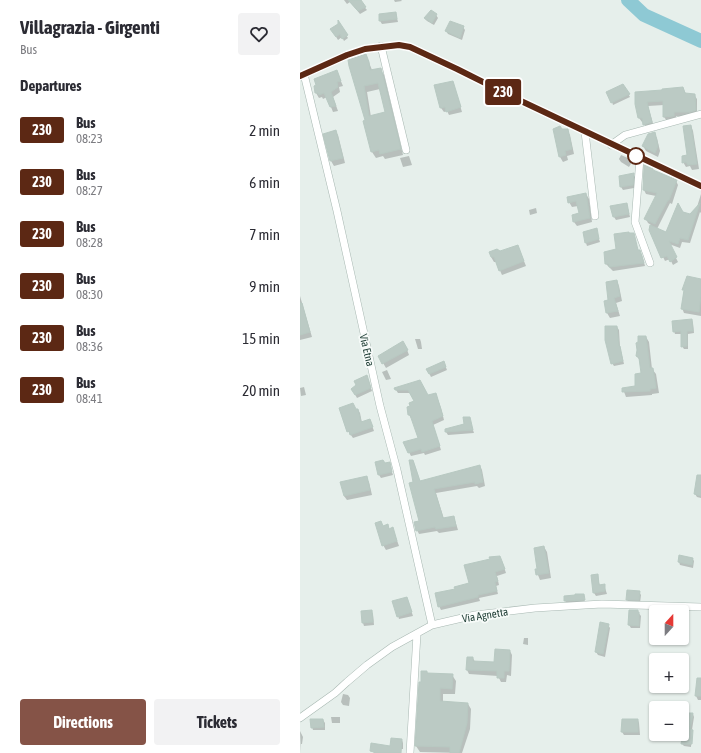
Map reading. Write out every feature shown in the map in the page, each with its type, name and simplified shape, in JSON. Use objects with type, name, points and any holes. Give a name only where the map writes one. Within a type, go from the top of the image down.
[{"type":"street","points":[[302,75],[347,55],[365,49],[399,45],[410,47],[585,132],[701,186]]},
{"type":"street","points":[[381,46],[406,150]]},
{"type":"street","name":"Via Etna","points":[[302,75],[337,211],[380,406],[397,470],[432,625]]},
{"type":"street","points":[[611,144],[625,135],[701,114]]},
{"type":"street","points":[[585,132],[595,216]]},
{"type":"street","points":[[640,158],[635,222],[650,263]]},
{"type":"street","name":"Via Agnetta","points":[[300,718],[335,693],[367,665],[392,647],[432,625],[475,615],[535,608],[602,604],[701,607]]},
{"type":"street","points":[[410,753],[416,634]]},
{"type":"building","points":[[348,0],[361,0],[366,7],[358,11]]},
{"type":"building","points":[[431,10],[437,14],[432,23],[424,18]]},
{"type":"building","points":[[396,12],[397,19],[379,21],[379,14]]},
{"type":"building","points":[[338,20],[348,35],[342,39],[340,34],[336,37],[330,29],[338,24]]},
{"type":"building","points":[[450,21],[464,26],[460,38],[445,31]]},
{"type":"building","points":[[366,54],[370,70],[381,68],[401,149],[380,154],[379,150],[371,152],[363,121],[365,120],[348,60]],"holes":[[[378,83],[385,112],[369,116],[364,86]]]},
{"type":"building","points":[[337,70],[341,81],[337,82],[338,87],[331,92],[336,106],[330,107],[324,93],[319,95],[318,93],[315,93],[314,86],[316,85],[314,79]]},
{"type":"building","points":[[453,81],[461,107],[446,112],[445,107],[440,108],[434,85]]},
{"type":"building","points":[[623,84],[630,94],[611,103],[606,92]]},
{"type":"building","points":[[683,87],[685,93],[695,94],[696,110],[690,112],[674,112],[674,116],[663,117],[663,101],[647,102],[652,122],[643,125],[642,118],[638,118],[635,104],[635,92]]},
{"type":"building","points":[[691,125],[697,164],[688,165],[686,162],[682,163],[682,156],[687,155],[683,126]]},
{"type":"building","points":[[560,126],[562,129],[568,129],[572,149],[565,151],[566,155],[559,157],[553,129]]},
{"type":"building","points":[[336,130],[343,158],[330,161],[323,134]]},
{"type":"building","points":[[655,132],[658,146],[655,153],[642,146],[648,134]]},
{"type":"building","points":[[644,165],[677,180],[669,200],[655,224],[644,219],[657,193],[643,190]]},
{"type":"building","points":[[634,173],[633,185],[620,187],[619,176]]},
{"type":"building","points":[[586,193],[590,218],[573,222],[572,215],[579,213],[576,201],[568,203],[567,197]]},
{"type":"building","points":[[627,203],[629,214],[613,217],[610,206]]},
{"type":"building","points":[[678,203],[683,212],[690,214],[700,203],[688,240],[680,238],[678,244],[669,241],[677,257],[670,262],[667,256],[661,258],[649,230],[650,225],[666,232]]},
{"type":"building","points":[[597,228],[599,239],[585,243],[583,232]]},
{"type":"building","points":[[629,232],[634,233],[638,250],[640,250],[644,263],[609,267],[609,264],[605,264],[604,252],[616,249],[614,234]]},
{"type":"building","points":[[518,245],[524,261],[499,271],[494,257],[491,257],[489,252],[497,249],[500,251]]},
{"type":"building","points":[[687,276],[701,279],[699,312],[681,309],[684,290],[682,290]]},
{"type":"building","points":[[617,280],[620,296],[614,298],[618,311],[606,313],[604,301],[608,300],[606,282]]},
{"type":"building","points":[[300,303],[302,303],[310,332],[300,335]]},
{"type":"building","points":[[692,319],[693,331],[687,331],[687,346],[681,347],[681,331],[673,332],[672,321]]},
{"type":"building","points":[[605,326],[617,326],[619,346],[623,361],[611,364],[605,340]]},
{"type":"building","points":[[638,336],[646,336],[650,368],[653,368],[656,388],[650,389],[650,391],[622,392],[622,388],[635,386],[635,374],[641,373],[639,358],[636,356],[636,343],[638,342]]},
{"type":"building","points":[[403,341],[408,350],[382,364],[378,356]]},
{"type":"building","points":[[444,361],[446,367],[429,374],[426,369]]},
{"type":"building","points":[[367,375],[371,388],[355,395],[351,389],[356,385],[354,381]]},
{"type":"building","points":[[420,380],[428,395],[436,393],[443,416],[432,421],[440,446],[422,452],[421,449],[408,453],[403,442],[418,438],[410,415],[408,415],[407,407],[410,406],[409,403],[414,401],[408,390],[395,390],[394,388]]},
{"type":"building","points":[[353,403],[356,409],[358,409],[361,422],[370,419],[373,427],[350,435],[349,431],[347,432],[339,408]]},
{"type":"building","points":[[463,417],[470,417],[473,430],[445,432],[445,429],[464,424]]},
{"type":"building","points":[[383,460],[385,463],[390,462],[392,472],[378,475],[375,462]]},
{"type":"building","points":[[409,460],[413,460],[420,481],[480,465],[483,482],[434,489],[443,518],[454,516],[456,526],[436,529],[435,527],[416,531],[414,522],[419,521],[409,483],[413,482]]},
{"type":"building","points":[[697,475],[701,475],[701,496],[694,494]]},
{"type":"building","points":[[367,476],[370,490],[344,496],[340,482]]},
{"type":"building","points":[[381,521],[383,526],[388,524],[389,529],[393,527],[397,541],[382,546],[375,523]]},
{"type":"building","points":[[544,546],[549,573],[536,575],[535,569],[537,569],[534,548]]},
{"type":"building","points":[[679,555],[693,558],[692,565],[678,562]]},
{"type":"building","points":[[500,556],[505,569],[495,572],[498,581],[495,582],[497,591],[438,607],[435,593],[455,589],[454,587],[469,583],[464,565],[490,559],[489,557]]},
{"type":"building","points":[[598,574],[599,585],[605,584],[605,591],[593,593],[591,575]]},
{"type":"building","points":[[627,590],[640,591],[639,600],[626,600]]},
{"type":"building","points":[[584,594],[585,600],[564,601],[564,596]]},
{"type":"building","points":[[407,597],[412,612],[397,617],[392,601]]},
{"type":"building","points":[[372,610],[373,622],[362,623],[361,611]]},
{"type":"building","points":[[629,610],[638,610],[639,626],[628,625]]},
{"type":"building","points":[[600,622],[609,624],[603,654],[595,652]]},
{"type":"building","points":[[495,649],[510,650],[509,671],[504,671],[504,678],[497,678],[497,671],[466,670],[467,657],[473,657],[473,661],[494,662]]},
{"type":"building","points":[[421,671],[427,671],[427,673],[453,674],[452,689],[440,688],[440,701],[468,703],[467,723],[459,753],[450,753],[450,747],[415,746]]},
{"type":"building","points":[[697,678],[701,678],[701,696],[695,696]]},
{"type":"building","points":[[689,713],[693,713],[690,729],[693,730],[692,744],[681,744],[682,741],[689,741]]},
{"type":"building","points":[[310,719],[323,719],[324,727],[311,728]]},
{"type":"building","points":[[622,719],[638,719],[638,732],[621,732]]},
{"type":"building","points":[[391,738],[402,739],[401,753],[374,753],[370,751],[371,743],[390,746]]},
{"type":"waterway","points":[[628,0],[644,15],[701,41]]},
{"type":"bus line","name":"230","points":[[300,76],[347,55],[365,49],[399,45],[410,47],[701,186]]}]
